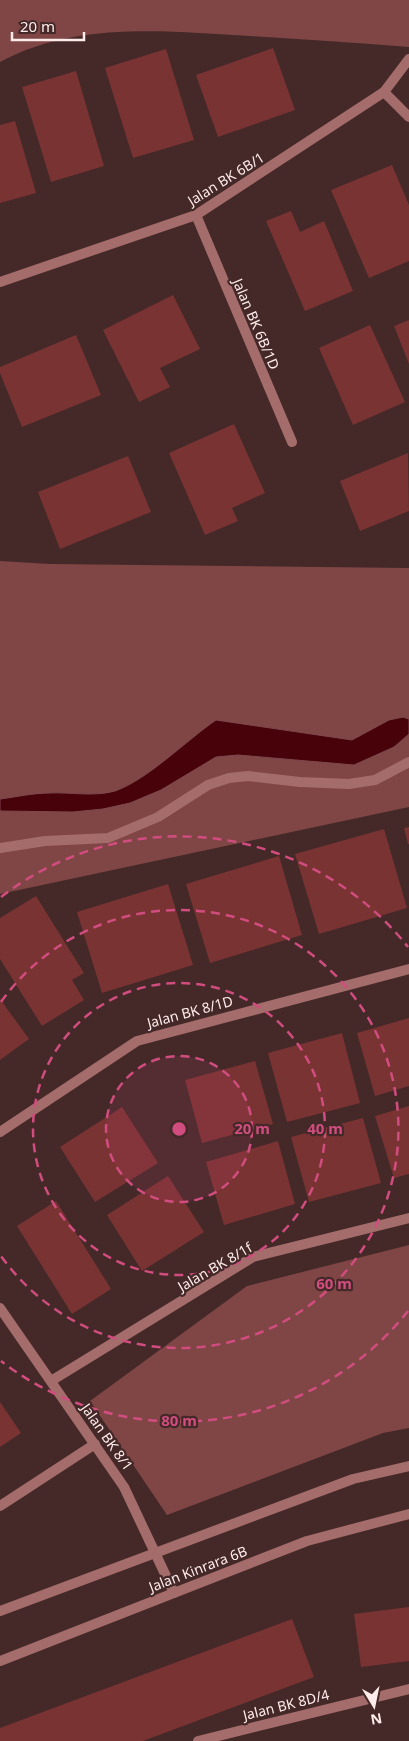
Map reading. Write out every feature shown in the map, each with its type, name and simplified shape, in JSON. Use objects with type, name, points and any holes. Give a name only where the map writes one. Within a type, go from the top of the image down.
[{"type":"street","name":"Jalan BK 6B/1","points":[[0,282],[196,216],[384,92],[409,59]]},
{"type":"street","points":[[384,92],[409,117]]},
{"type":"street","name":"Jalan BK 6B/1D","points":[[196,216],[292,442]]},
{"type":"street","points":[[0,848],[45,841],[108,838],[158,817],[208,786],[229,778],[248,776],[300,782],[349,784],[375,780],[409,762]]},
{"type":"street","name":"Jalan BK 8/1D","points":[[0,1132],[137,1040],[409,969]]},
{"type":"street","name":"Jalan BK 8/1f","points":[[51,1381],[253,1257],[409,1218]]},
{"type":"street","name":"Jalan BK 8/1","points":[[0,1308],[124,1487],[174,1593]]},
{"type":"street","points":[[0,1506],[95,1444]]},
{"type":"street","points":[[0,1611],[353,1479],[409,1466]]},
{"type":"street","name":"Jalan Kinrara 6B","points":[[0,1661],[307,1541],[409,1514]]},
{"type":"street","name":"Jalan BK 8D/4","points":[[198,1741],[409,1689]]},
{"type":"shaded area","points":[[0,0],[409,0],[409,47],[186,32],[122,32],[90,34],[59,40],[29,49],[0,62]]},
{"type":"shaded area","points":[[0,561],[50,564],[409,568],[409,807],[0,894]]},
{"type":"shaded area","points":[[403,717],[409,719],[409,734],[394,747],[354,765],[238,755],[216,757],[161,790],[130,803],[103,809],[73,812],[0,811],[0,799],[44,793],[107,793],[127,786],[153,769],[216,720],[352,740],[389,720]]},
{"type":"shaded area","points":[[409,1245],[409,1428],[383,1433],[167,1515],[90,1401],[247,1286]]},
{"type":"building","points":[[273,48],[295,110],[218,137],[196,75]]},
{"type":"building","points":[[166,49],[194,140],[133,158],[105,68]]},
{"type":"building","points":[[76,71],[104,166],[51,182],[22,87]]},
{"type":"building","points":[[15,121],[36,193],[0,203],[0,125]]},
{"type":"building","points":[[392,165],[409,205],[409,261],[369,278],[331,190]]},
{"type":"building","points":[[291,211],[300,232],[324,221],[353,291],[305,311],[266,221]]},
{"type":"building","points":[[173,295],[200,349],[160,368],[170,387],[139,402],[103,330]]},
{"type":"building","points":[[409,320],[409,364],[394,326]]},
{"type":"building","points":[[370,325],[405,402],[353,425],[319,348]]},
{"type":"building","points":[[76,335],[101,395],[22,427],[0,373],[0,367]]},
{"type":"building","points":[[234,424],[265,493],[232,508],[238,521],[205,535],[169,453]]},
{"type":"building","points":[[408,453],[409,511],[360,531],[340,481]]},
{"type":"building","points":[[128,456],[151,512],[60,549],[38,492]]},
{"type":"building","points":[[409,827],[409,844],[408,844],[404,828]]},
{"type":"building","points":[[384,829],[407,908],[319,934],[295,854]]},
{"type":"building","points":[[279,856],[302,935],[210,963],[186,884]]},
{"type":"building","points":[[168,884],[193,965],[102,993],[77,912]]},
{"type":"building","points":[[36,896],[84,973],[72,980],[84,1000],[42,1026],[0,959],[0,918]]},
{"type":"building","points":[[0,999],[29,1039],[0,1060]]},
{"type":"building","points":[[409,1018],[409,1086],[375,1096],[357,1033]]},
{"type":"building","points":[[342,1033],[360,1103],[287,1122],[268,1053]]},
{"type":"building","points":[[255,1061],[273,1124],[202,1143],[185,1080]]},
{"type":"building","points":[[409,1106],[409,1174],[394,1178],[375,1116]]},
{"type":"building","points":[[122,1107],[158,1163],[95,1202],[60,1147]]},
{"type":"building","points":[[363,1118],[381,1183],[309,1202],[291,1137]]},
{"type":"building","points":[[278,1141],[295,1204],[224,1225],[206,1162]]},
{"type":"building","points":[[168,1176],[204,1232],[142,1271],[107,1215]]},
{"type":"building","points":[[56,1201],[111,1289],[72,1314],[17,1226]]},
{"type":"building","points":[[0,1402],[21,1433],[0,1447]]},
{"type":"building","points":[[409,1607],[409,1661],[361,1667],[354,1614]]},
{"type":"building","points":[[292,1619],[314,1677],[143,1741],[0,1741],[0,1728]]}]
